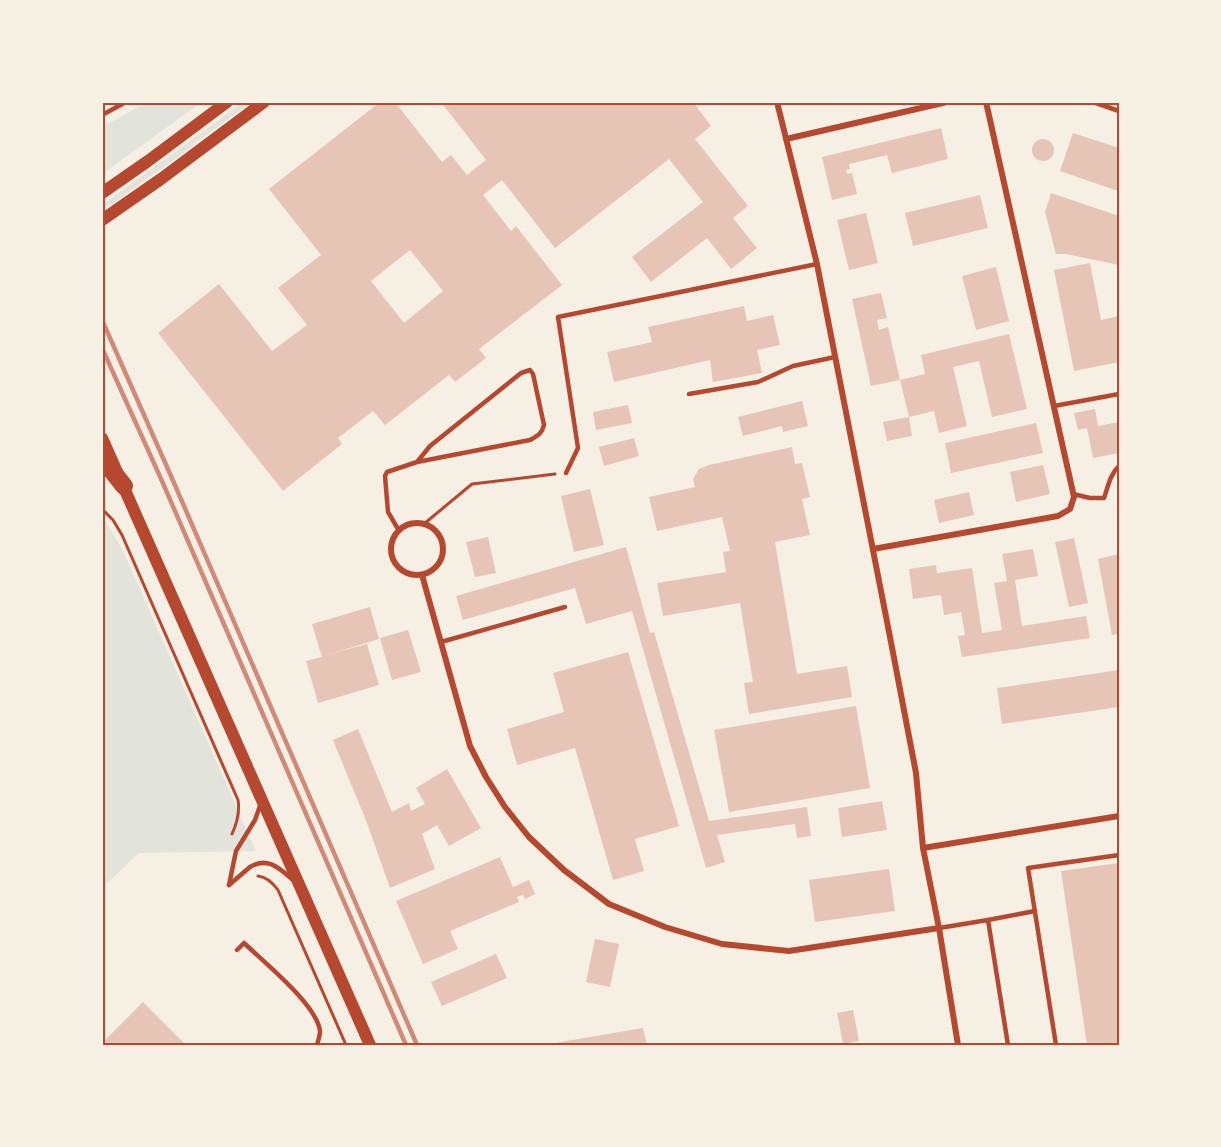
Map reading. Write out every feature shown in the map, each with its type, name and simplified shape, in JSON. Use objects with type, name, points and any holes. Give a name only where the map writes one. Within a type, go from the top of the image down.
[{"type":"highway","points":[[102,458],[124,486]]},
{"type":"main road","points":[[102,193],[227,102]]},
{"type":"main road","points":[[102,220],[264,102]]},
{"type":"main road","points":[[102,438],[370,1045]]},
{"type":"street","points":[[777,102],[817,264],[916,773],[923,848],[958,1045]]},
{"type":"street","points":[[786,140],[946,102]]},
{"type":"street","points":[[873,549],[1058,516],[1070,509],[1074,497],[986,102]]},
{"type":"street","points":[[412,522],[425,523],[437,531],[443,545],[443,556],[432,571],[422,575],[410,575],[396,567],[391,557],[390,543],[398,529],[412,522]]},
{"type":"street","points":[[422,575],[470,746],[486,777],[505,807],[529,837],[564,870],[609,904],[666,927],[722,944],[789,951],[939,928]]},
{"type":"street","points":[[923,848],[1119,816]]},
{"type":"lane","points":[[102,115],[126,102]]},
{"type":"lane","points":[[1092,102],[1119,111]]},
{"type":"lane","points":[[566,473],[578,448],[558,317],[817,264]]},
{"type":"lane","points":[[689,394],[758,382],[793,366],[835,357]]},
{"type":"lane","points":[[398,529],[388,512],[385,476],[387,472],[417,462],[530,440],[539,435],[544,425],[533,374],[530,370],[521,372],[430,446],[417,462]]},
{"type":"lane","points":[[1054,406],[1119,394]]},
{"type":"lane","points":[[1073,495],[1104,498],[1114,470],[1119,466]]},
{"type":"lane","points":[[441,642],[565,607]]},
{"type":"lane","points":[[262,801],[255,820],[236,851],[229,885],[254,864],[264,863],[277,866],[300,886]]},
{"type":"lane","points":[[1056,1045],[1028,868],[1119,855]]},
{"type":"lane","points":[[939,928],[1035,911]]},
{"type":"lane","points":[[988,920],[1008,1045]]},
{"type":"lane","points":[[237,950],[244,944],[298,995],[315,1016],[320,1033],[317,1045]]},
{"type":"path","points":[[425,523],[472,484],[566,473]]},
{"type":"path","points":[[102,509],[113,520],[122,535],[238,800],[240,808],[230,841]]},
{"type":"path","points":[[254,876],[267,879],[278,890],[346,1045]]},
{"type":"shaded area","points":[[147,102],[202,102],[102,174],[102,127]]},
{"type":"shaded area","points":[[243,102],[252,102],[102,211],[102,205]]},
{"type":"shaded area","points":[[102,515],[123,551],[256,851],[139,853],[102,888]]},
{"type":"building","points":[[380,102],[395,102],[442,162],[451,155],[467,175],[486,160],[441,102],[693,102],[711,126],[695,139],[748,206],[733,218],[757,248],[731,269],[707,238],[651,282],[632,257],[703,202],[669,159],[555,248],[502,180],[483,195],[511,231],[516,226],[562,285],[479,349],[486,358],[455,382],[449,375],[385,425],[373,411],[338,438],[342,444],[283,491],[158,333],[219,284],[272,351],[307,325],[278,288],[321,255],[269,189]],"holes":[[[410,250],[443,291],[404,323],[371,281]]]},
{"type":"building","points":[[941,128],[948,159],[892,173],[887,155],[849,164],[850,169],[846,170],[847,174],[852,173],[857,194],[832,200],[822,157]]},
{"type":"building","points":[[1073,133],[1119,148],[1118,191],[1060,171]]},
{"type":"building","points":[[1043,139],[1051,142],[1054,150],[1051,158],[1043,161],[1035,158],[1032,150],[1035,142]]},
{"type":"building","points":[[1051,193],[1119,216],[1119,265],[1056,254],[1045,212]]},
{"type":"building","points":[[980,195],[988,228],[913,246],[905,213]]},
{"type":"building","points":[[866,213],[878,263],[849,270],[837,220]]},
{"type":"building","points":[[1090,263],[1101,320],[1119,316],[1119,362],[1074,371],[1054,270]]},
{"type":"building","points":[[996,267],[1009,321],[976,330],[962,276]]},
{"type":"building","points":[[881,293],[887,318],[877,320],[879,330],[888,327],[900,380],[871,386],[852,299]]},
{"type":"building","points":[[744,306],[747,321],[773,315],[780,345],[757,350],[762,373],[713,382],[710,360],[614,382],[607,352],[652,342],[648,327]]},
{"type":"building","points":[[1009,334],[1027,409],[992,417],[979,361],[953,367],[967,426],[939,433],[934,411],[909,417],[900,380],[925,374],[921,355]]},
{"type":"building","points":[[802,401],[808,426],[783,432],[782,426],[743,436],[738,417]]},
{"type":"building","points":[[628,405],[632,423],[596,430],[593,412]]},
{"type":"building","points":[[1095,409],[1098,426],[1119,422],[1119,453],[1093,458],[1087,428],[1078,430],[1074,413]]},
{"type":"building","points":[[909,417],[912,436],[887,441],[883,422]]},
{"type":"building","points":[[1036,423],[1043,453],[951,473],[945,443]]},
{"type":"building","points":[[634,438],[639,456],[604,466],[599,447]]},
{"type":"building","points":[[792,447],[795,464],[802,463],[810,497],[802,499],[810,535],[775,542],[797,674],[847,666],[852,697],[749,714],[744,683],[753,682],[740,603],[663,616],[657,583],[726,572],[723,552],[730,551],[722,517],[657,531],[649,497],[695,487],[693,479],[699,469],[709,465]]},
{"type":"building","points":[[1043,465],[1050,494],[1016,502],[1010,472]]},
{"type":"building","points":[[590,489],[604,545],[574,552],[561,496]]},
{"type":"building","points":[[969,492],[974,515],[939,523],[934,500]]},
{"type":"building","points":[[488,537],[496,573],[475,577],[466,542]]},
{"type":"building","points":[[1074,538],[1088,603],[1069,607],[1055,542]]},
{"type":"building","points":[[626,547],[650,633],[654,632],[709,821],[807,807],[811,836],[797,838],[795,824],[717,835],[725,862],[706,868],[632,611],[586,624],[575,588],[463,620],[456,596]]},
{"type":"building","points":[[1033,549],[1038,576],[1015,580],[1022,626],[1086,616],[1090,638],[962,657],[958,636],[965,635],[961,612],[944,615],[941,595],[913,599],[909,569],[936,565],[937,573],[972,568],[982,633],[1002,630],[994,583],[1007,581],[1002,554]]},
{"type":"building","points":[[1119,554],[1119,634],[1112,635],[1098,559]]},
{"type":"building","points":[[370,607],[379,639],[327,655],[367,644],[379,685],[318,703],[306,661],[322,657],[312,624]]},
{"type":"building","points":[[408,630],[421,672],[392,680],[380,638]]},
{"type":"building","points":[[628,652],[679,826],[635,839],[644,871],[613,880],[575,748],[517,765],[507,729],[564,712],[553,673]]},
{"type":"building","points":[[1119,670],[1119,707],[1002,724],[997,688]]},
{"type":"building","points":[[856,706],[870,788],[729,812],[714,730]]},
{"type":"building","points":[[358,729],[392,812],[409,803],[411,811],[425,804],[416,788],[447,769],[481,828],[449,846],[437,825],[422,834],[435,869],[390,888],[367,823],[333,740]]},
{"type":"building","points":[[882,801],[887,830],[842,837],[838,808]]},
{"type":"building","points":[[500,857],[513,887],[529,880],[535,894],[525,899],[523,895],[517,897],[519,902],[450,931],[458,949],[423,964],[396,901]]},
{"type":"building","points":[[1119,863],[1119,1045],[1087,1045],[1061,871]]},
{"type":"building","points":[[889,869],[895,911],[815,922],[809,880]]},
{"type":"building","points":[[595,939],[619,944],[610,987],[586,982]]},
{"type":"building","points":[[496,954],[507,978],[442,1006],[431,982]]},
{"type":"building","points":[[143,1002],[186,1045],[102,1045]]},
{"type":"building","points":[[853,1010],[859,1041],[843,1044],[837,1013]]},
{"type":"building","points":[[643,1028],[647,1045],[549,1045],[549,1044]]},
{"type":"railway","points":[[102,320],[417,1045]]},
{"type":"railway","points":[[102,348],[162,481],[406,1045]]}]
